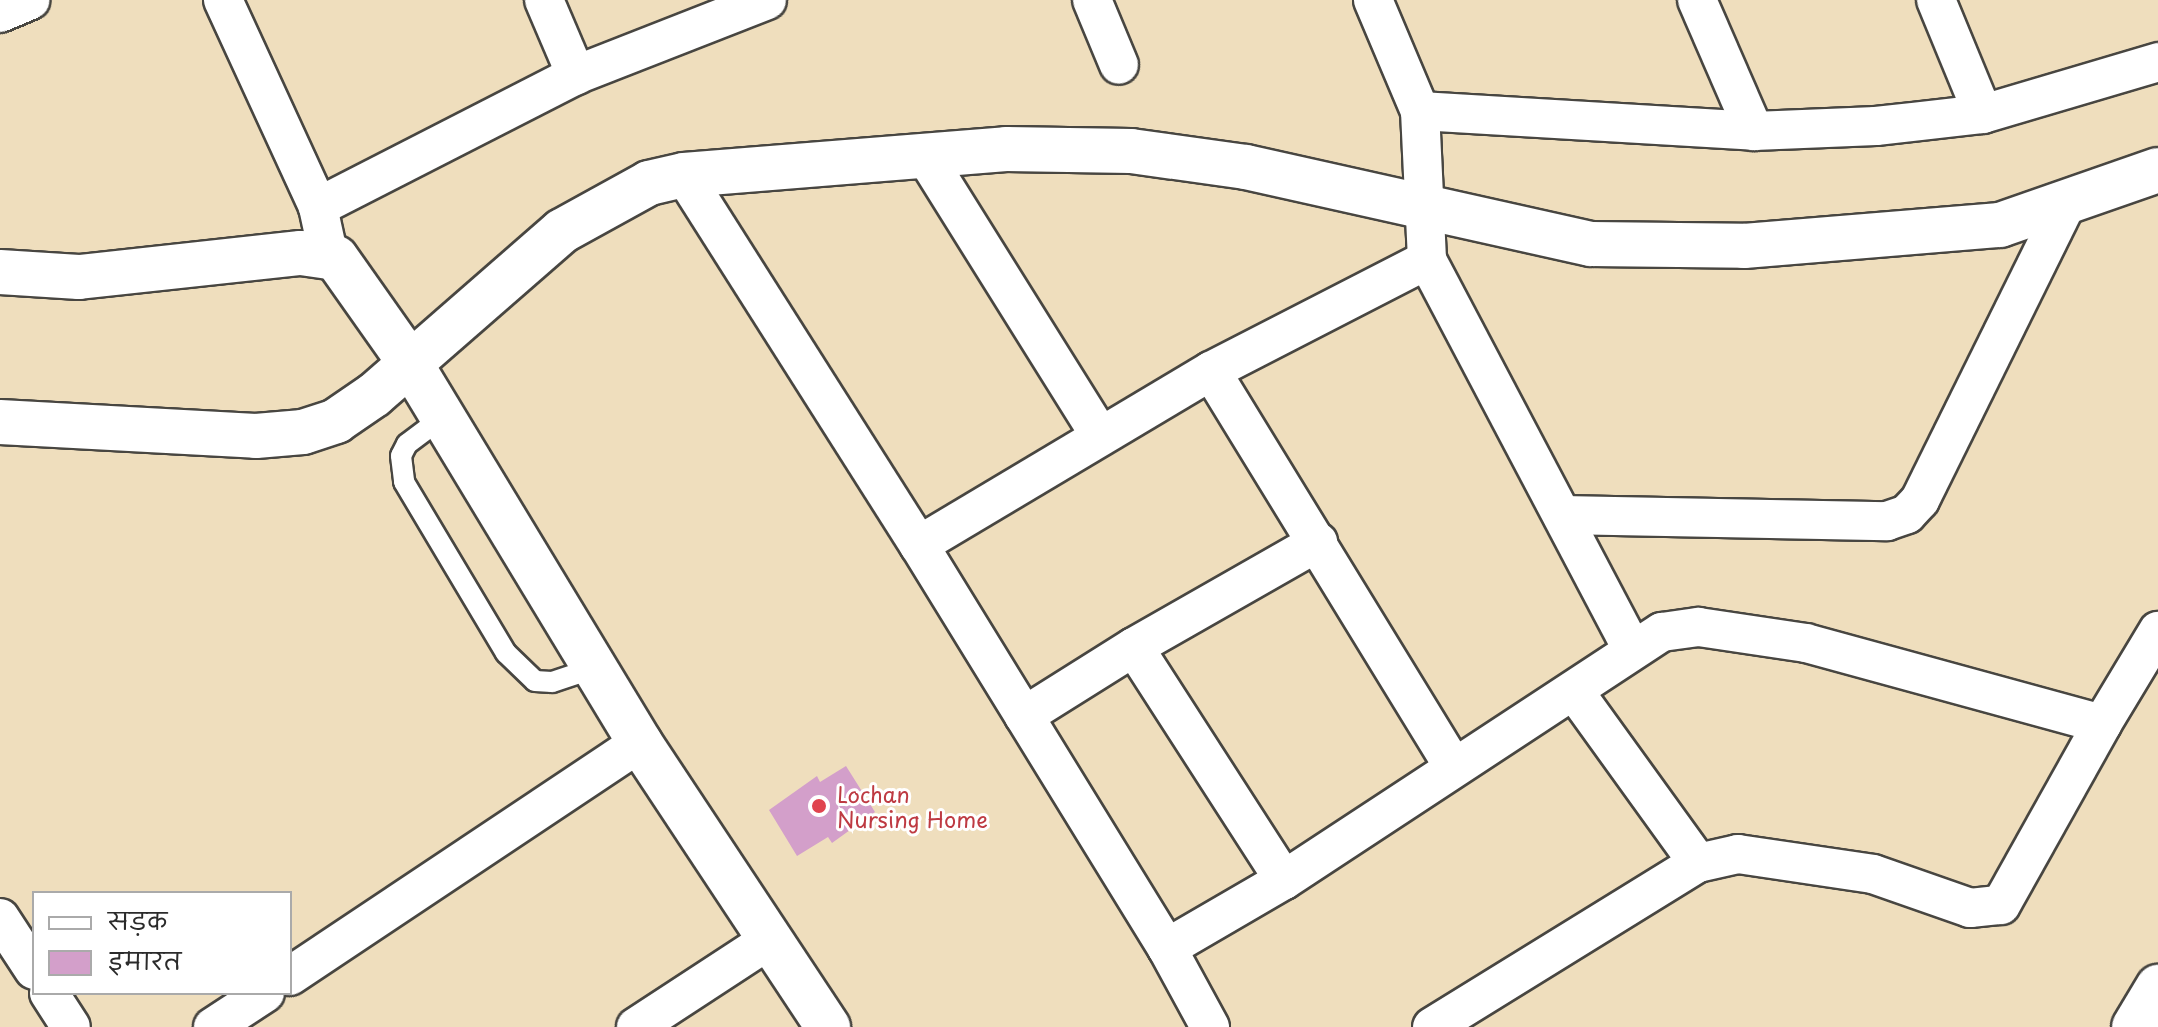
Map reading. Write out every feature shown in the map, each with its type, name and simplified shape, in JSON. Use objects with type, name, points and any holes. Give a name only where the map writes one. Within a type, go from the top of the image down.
[{"type":"street","points":[[0,13],[30,0]]},
{"type":"street","points":[[223,0],[318,207],[337,261],[410,363],[640,743],[828,1027]]},
{"type":"street","points":[[544,0],[576,75]]},
{"type":"street","points":[[318,207],[576,75],[767,0]]},
{"type":"street","points":[[1092,0],[1119,65]]},
{"type":"street","points":[[1373,0],[1421,120],[1427,260],[1632,648]]},
{"type":"street","points":[[1697,0],[1754,131]]},
{"type":"street","points":[[1936,0],[1983,114]]},
{"type":"street","points":[[1421,120],[1754,131],[1876,126],[1983,114],[2158,62]]},
{"type":"street","points":[[0,422],[256,436],[303,432],[336,421],[410,363],[562,231],[649,183],[684,175],[1006,149],[1131,151],[1426,196],[1591,244],[1744,246],[1877,239],[2000,225],[2158,170]]},
{"type":"street","points":[[924,154],[1100,436]]},
{"type":"street","points":[[684,175],[919,545],[1167,948],[1210,1027]]},
{"type":"street","points":[[1562,515],[1887,521],[1907,514],[1920,500],[2068,200]]},
{"type":"street","points":[[919,545],[1211,371],[1427,260]]},
{"type":"street","points":[[0,272],[79,277],[337,261]]},
{"type":"street","points":[[1211,371],[1453,766]]},
{"type":"street","points":[[1024,716],[1134,647],[1318,542]]},
{"type":"street","points":[[1167,948],[1284,880],[1453,766],[1574,691],[1632,648],[1662,632],[1727,629],[1806,643],[2102,724]]},
{"type":"street","points":[[1439,1025],[1698,863],[1738,854],[1795,860],[1873,874],[1970,908],[1991,909],[2013,891],[2102,724],[2158,631]]},
{"type":"street","points":[[1134,647],[1284,880]]},
{"type":"street","points":[[1574,691],[1698,863]]},
{"type":"street","points":[[292,975],[640,743]]},
{"type":"street","points":[[0,918],[32,967]]},
{"type":"street","points":[[636,1027],[769,940]]},
{"type":"street","points":[[2134,1027],[2158,987]]},
{"type":"street","points":[[50,995],[71,1027]]},
{"type":"street","points":[[213,1027],[262,995]]},
{"type":"lane","points":[[443,417],[407,444],[400,468],[506,653],[535,681],[552,682],[594,668]]},
{"type":"building","points":[[846,766],[875,812],[832,843],[828,837],[797,856],[769,810],[817,776],[820,782]]},
{"type":"place","name":"Lochan Nursing Home","points":[[819,806]]}]
